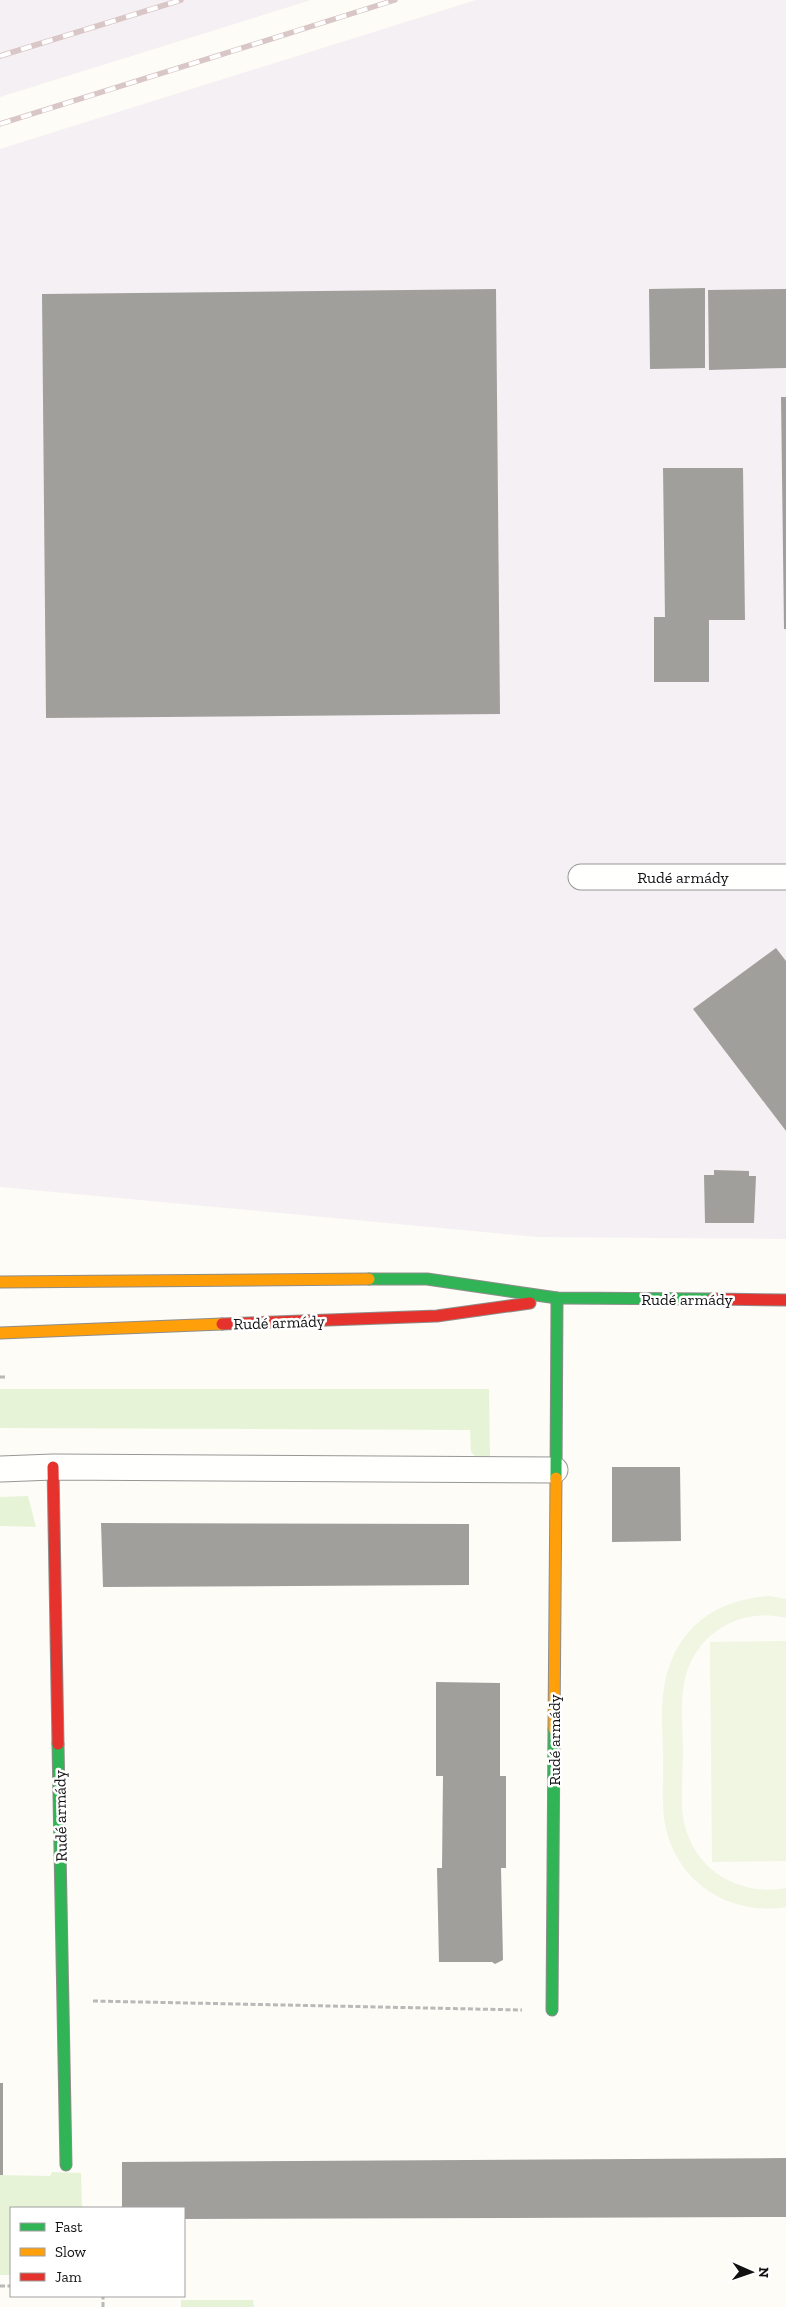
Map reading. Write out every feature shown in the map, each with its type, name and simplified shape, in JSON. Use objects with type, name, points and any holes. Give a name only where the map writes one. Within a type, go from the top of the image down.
[{"type":"street","name":"Rudé armády","points":[[581,877],[786,878]]},
{"type":"street","name":"Rudé armády","points":[[0,1282],[427,1279],[557,1298],[786,1300]]},
{"type":"street","name":"Rudé armády","points":[[0,1333],[436,1316],[557,1298]]},
{"type":"street","name":"Rudé armády","points":[[552,2010],[557,1298]]},
{"type":"street","name":"Rudé armády","points":[[53,1466],[66,2165]]},
{"type":"street","points":[[0,1469],[53,1466],[555,1470]]},
{"type":"path","points":[[0,1377],[6,1377]]},
{"type":"path","points":[[63,2001],[552,2010]]},
{"type":"shaded area","points":[[0,0],[311,0],[0,97]]},
{"type":"shaded area","points":[[476,0],[786,0],[786,1239],[538,1237],[0,1187],[0,149]]},
{"type":"green space","points":[[0,1389],[489,1389],[490,1457],[475,1456],[471,1452],[470,1430],[0,1428]]},
{"type":"green space","points":[[28,1496],[36,1527],[0,1526],[0,1497]]},
{"type":"green space","points":[[769,1596],[786,1599],[786,1618],[768,1615],[751,1616],[720,1628],[707,1639],[689,1667],[684,1684],[682,1709],[682,1801],[683,1817],[688,1835],[696,1851],[706,1864],[719,1875],[734,1883],[750,1888],[768,1890],[786,1888],[786,1907],[767,1909],[748,1907],[730,1902],[714,1894],[698,1883],[675,1854],[668,1836],[664,1817],[662,1710],[667,1673],[674,1654],[696,1624],[711,1613],[728,1605],[748,1599]]},
{"type":"green space","points":[[786,1641],[786,1861],[712,1862],[710,1642]]},
{"type":"green space","points":[[52,2172],[81,2173],[82,2207],[10,2207],[10,2275],[0,2275],[0,2175],[50,2176]]},
{"type":"green space","points":[[181,2300],[253,2300],[254,2307],[181,2307]]},
{"type":"building","points":[[705,288],[705,368],[650,369],[649,289]]},
{"type":"building","points":[[496,289],[500,714],[46,718],[42,294]]},
{"type":"building","points":[[786,289],[786,368],[709,370],[708,290]]},
{"type":"building","points":[[781,397],[786,397],[786,629],[784,629]]},
{"type":"building","points":[[663,468],[743,468],[745,620],[709,620],[709,682],[654,682],[654,617],[665,617]]},
{"type":"building","points":[[776,948],[786,961],[786,1131],[693,1009]]},
{"type":"building","points":[[714,1170],[749,1171],[749,1176],[756,1176],[754,1223],[705,1223],[704,1175],[714,1175]]},
{"type":"building","points":[[612,1467],[680,1467],[681,1541],[612,1542]]},
{"type":"building","points":[[101,1523],[469,1524],[469,1585],[103,1587]]},
{"type":"building","points":[[436,1682],[500,1683],[500,1776],[506,1776],[506,1868],[501,1868],[503,1960],[495,1964],[492,1962],[439,1962],[437,1868],[442,1868],[443,1776],[436,1776]]},
{"type":"building","points":[[0,2083],[3,2083],[3,2175],[0,2175]]},
{"type":"building","points":[[786,2158],[786,2217],[185,2219],[185,2207],[122,2207],[122,2162]]},
{"type":"railway","points":[[0,56],[181,0]]},
{"type":"railway","points":[[0,124],[395,0]]},
{"type":"traffic: fast","points":[[369,1279],[427,1279],[557,1298],[712,1299]]},
{"type":"traffic: fast","points":[[556,1478],[557,1298]]},
{"type":"traffic: fast","points":[[552,2010],[554,1729]]},
{"type":"traffic: fast","points":[[58,1744],[66,2165]]},
{"type":"traffic: slow","points":[[0,1282],[369,1279]]},
{"type":"traffic: slow","points":[[0,1333],[222,1324]]},
{"type":"traffic: slow","points":[[554,1729],[556,1478]]},
{"type":"traffic: jam","points":[[712,1299],[786,1300]]},
{"type":"traffic: jam","points":[[222,1324],[437,1316],[530,1303]]},
{"type":"traffic: jam","points":[[53,1467],[58,1744]]}]
